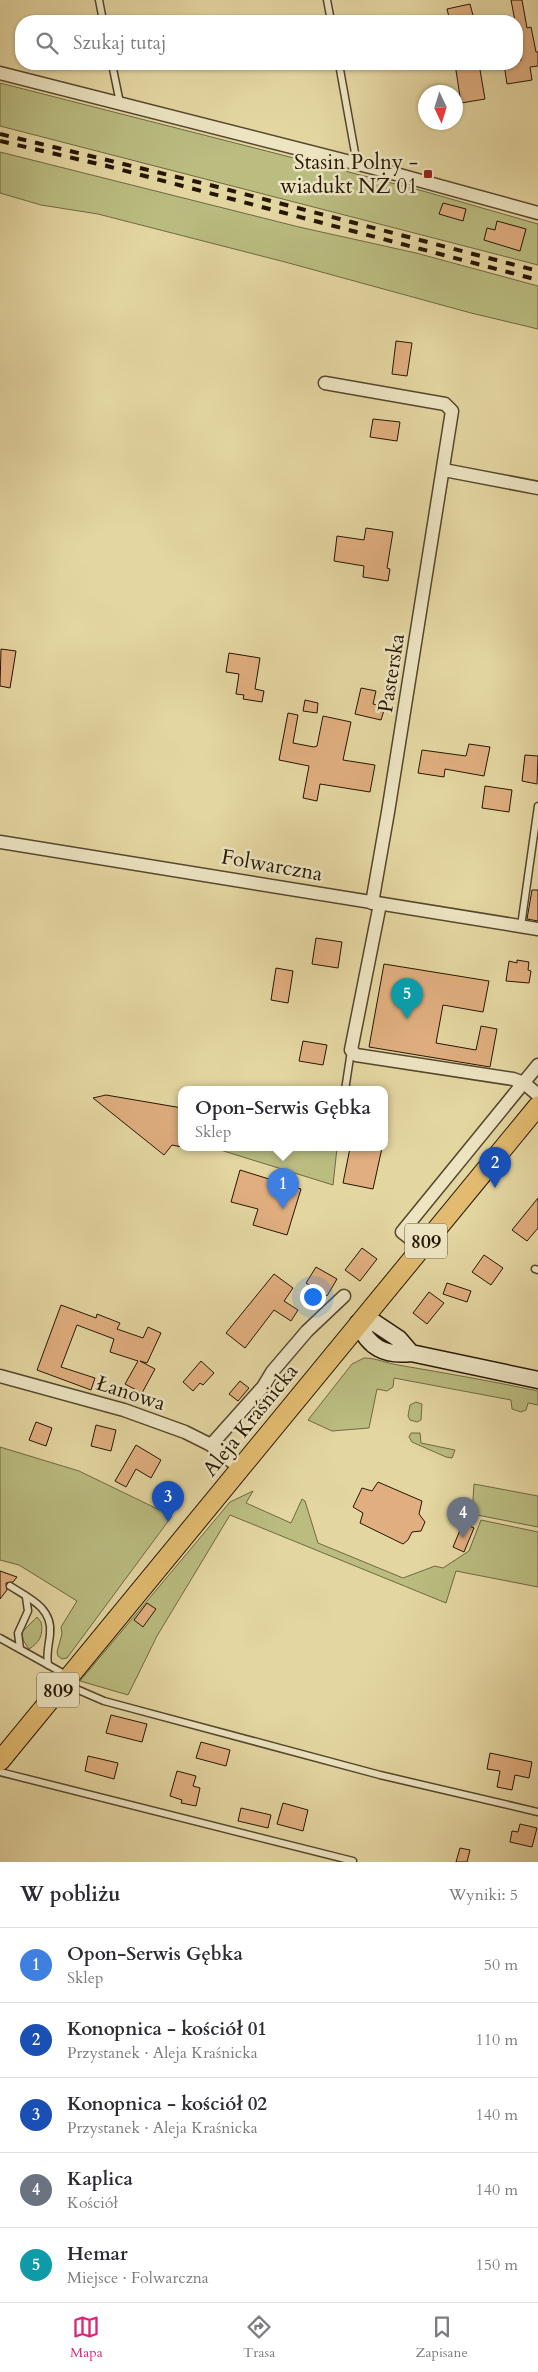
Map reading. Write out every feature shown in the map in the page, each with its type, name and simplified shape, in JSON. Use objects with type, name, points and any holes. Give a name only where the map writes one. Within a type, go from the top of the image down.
[{"type":"main road","name":"Aleja Kraśnicka","points":[[0,1761],[538,1106]]},
{"type":"street","points":[[0,72],[358,164],[538,213]]},
{"type":"street","name":"Pasterska","points":[[325,382],[445,404],[452,411],[388,812],[376,903],[351,1050]]},
{"type":"street","points":[[444,470],[538,488]]},
{"type":"street","name":"Folwarczna","points":[[0,842],[195,872],[538,929]]},
{"type":"street","points":[[351,1050],[356,1055],[524,1082],[538,1096]]},
{"type":"street","points":[[421,1247],[402,1232],[538,1065]]},
{"type":"street","points":[[211,1445],[263,1387],[272,1372],[307,1331],[344,1296]]},
{"type":"street","points":[[358,1323],[375,1323],[398,1339],[411,1352],[538,1380]]},
{"type":"street","name":"Łanowa","points":[[0,1376],[124,1410],[195,1436],[211,1445],[240,1468]]},
{"type":"lane","points":[[99,0],[102,15]]},
{"type":"lane","points":[[328,0],[330,15]]},
{"type":"lane","points":[[113,70],[120,104]]},
{"type":"lane","points":[[340,70],[358,164]]},
{"type":"lane","points":[[521,926],[538,806]]},
{"type":"lane","points":[[346,1086],[351,1050]]},
{"type":"lane","points":[[10,1586],[47,1613],[51,1625],[48,1665]]},
{"type":"lane","points":[[20,1649],[18,1633],[28,1611],[26,1597]]},
{"type":"lane","points":[[0,1638],[48,1665],[66,1680],[113,1703],[380,1775],[538,1812]]},
{"type":"lane","points":[[0,1772],[352,1861]]},
{"type":"green space","points":[[0,83],[423,191],[538,224],[538,265],[0,126]]},
{"type":"green space","points":[[0,152],[299,227],[416,253],[538,286],[538,329],[98,214],[41,205],[0,193]]},
{"type":"green space","points":[[224,1151],[337,1151],[333,1185]]},
{"type":"green space","points":[[364,1358],[538,1391],[538,1405],[528,1403],[526,1410],[521,1412],[512,1409],[511,1400],[394,1378],[393,1387],[387,1391],[377,1389],[369,1428],[332,1431],[308,1420],[352,1364]]},
{"type":"green space","points":[[416,1402],[422,1404],[421,1420],[417,1422],[410,1420],[408,1416],[410,1405]]},
{"type":"green space","points":[[411,1433],[420,1433],[421,1443],[455,1450],[452,1458],[412,1442],[409,1437]]},
{"type":"green space","points":[[0,1447],[79,1471],[172,1516],[67,1658],[62,1659],[58,1656],[57,1652],[62,1634],[61,1627],[77,1601],[19,1565],[0,1560]]},
{"type":"green space","points":[[474,1484],[538,1496],[538,1527],[472,1514]]},
{"type":"green space","points":[[253,1491],[246,1503],[291,1523],[302,1499],[305,1501],[318,1543],[403,1578],[435,1566],[443,1568],[469,1551],[481,1520],[538,1532],[538,1587],[456,1571],[446,1603],[230,1515],[157,1636],[128,1695],[80,1681],[230,1502]]},
{"type":"green space","points":[[37,1617],[41,1622],[41,1635],[36,1644],[29,1649],[23,1640],[22,1632]]},
{"type":"building","points":[[511,0],[522,0],[527,28],[531,27],[536,52],[538,52],[538,66],[530,67],[532,80],[507,84],[505,70],[523,70],[523,15],[514,15]]},
{"type":"building","points":[[470,4],[473,15],[448,15],[447,9]]},
{"type":"building","points":[[456,70],[480,70],[485,99],[463,103],[463,85],[458,85]]},
{"type":"building","points":[[443,203],[466,209],[463,221],[439,214]]},
{"type":"building","points":[[497,221],[526,229],[520,251],[484,240],[487,228],[495,230]]},
{"type":"building","points":[[396,341],[412,343],[407,376],[392,374]]},
{"type":"building","points":[[373,419],[400,422],[397,441],[370,437]]},
{"type":"building","points":[[366,528],[393,532],[387,568],[390,569],[388,581],[363,577],[364,566],[334,561],[337,536],[364,540]]},
{"type":"building","points":[[1,649],[16,651],[10,688],[0,686]]},
{"type":"building","points":[[229,653],[260,658],[255,689],[264,691],[262,702],[243,699],[244,695],[236,694],[239,674],[226,672]]},
{"type":"building","points":[[361,688],[376,691],[373,704],[385,707],[381,720],[355,714]]},
{"type":"building","points":[[305,700],[318,703],[317,713],[303,711]]},
{"type":"building","points":[[288,713],[298,715],[293,743],[314,747],[317,746],[323,716],[351,722],[343,760],[375,765],[370,792],[320,784],[317,801],[303,798],[309,766],[279,760]]},
{"type":"building","points":[[469,744],[490,747],[484,776],[445,769],[444,777],[418,773],[422,750],[466,756]]},
{"type":"building","points":[[525,755],[538,756],[537,784],[522,781]]},
{"type":"building","points":[[485,786],[512,790],[509,812],[482,808]]},
{"type":"building","points":[[532,890],[538,890],[538,921],[527,919]]},
{"type":"building","points":[[316,938],[342,942],[338,968],[312,964]]},
{"type":"building","points":[[517,960],[529,962],[528,970],[531,971],[529,983],[506,981],[509,961],[517,963]]},
{"type":"building","points":[[384,964],[489,981],[483,1012],[443,1005],[436,1043],[476,1050],[481,1026],[497,1029],[490,1067],[369,1047]]},
{"type":"building","points":[[276,968],[293,971],[288,1003],[271,1000]]},
{"type":"building","points":[[303,1041],[327,1045],[323,1065],[299,1061]]},
{"type":"building","points":[[106,1095],[178,1107],[178,1146],[172,1145],[164,1155],[93,1098]]},
{"type":"building","points":[[349,1151],[381,1151],[373,1189],[343,1183]]},
{"type":"building","points":[[240,1170],[301,1189],[287,1235],[253,1225],[258,1209],[231,1202]]},
{"type":"building","points":[[538,1198],[538,1228],[527,1241],[512,1230]]},
{"type":"building","points":[[362,1248],[377,1259],[360,1281],[345,1270]]},
{"type":"building","points":[[484,1255],[503,1268],[491,1285],[472,1272]]},
{"type":"building","points":[[316,1267],[337,1279],[327,1296],[306,1283]]},
{"type":"building","points":[[274,1274],[293,1288],[284,1301],[298,1310],[291,1321],[274,1310],[245,1348],[226,1333]]},
{"type":"building","points":[[447,1283],[471,1291],[467,1302],[443,1294]]},
{"type":"building","points":[[429,1292],[444,1303],[427,1324],[413,1313]]},
{"type":"building","points":[[61,1305],[96,1318],[97,1314],[120,1323],[117,1329],[143,1338],[148,1327],[161,1333],[147,1363],[140,1361],[155,1369],[142,1393],[125,1384],[138,1361],[110,1352],[114,1339],[77,1325],[61,1367],[95,1378],[91,1390],[37,1370]]},
{"type":"building","points":[[201,1361],[214,1373],[203,1385],[200,1383],[193,1391],[183,1382]]},
{"type":"building","points":[[240,1381],[249,1388],[238,1401],[229,1394]]},
{"type":"building","points":[[36,1422],[52,1428],[46,1446],[29,1440]]},
{"type":"building","points":[[96,1425],[116,1430],[111,1451],[91,1446]]},
{"type":"building","points":[[136,1445],[161,1460],[151,1478],[136,1469],[126,1487],[115,1481]]},
{"type":"building","points":[[378,1482],[422,1501],[419,1514],[425,1522],[421,1531],[412,1532],[408,1540],[403,1544],[360,1523],[363,1513],[353,1507],[362,1488],[372,1491]]},
{"type":"building","points":[[463,1523],[474,1528],[464,1552],[453,1547]]},
{"type":"building","points":[[0,1571],[17,1577],[13,1582],[6,1583],[7,1590],[0,1599]]},
{"type":"building","points":[[147,1603],[156,1609],[143,1627],[134,1620]]},
{"type":"building","points":[[111,1715],[147,1724],[142,1742],[106,1733]]},
{"type":"building","points":[[201,1742],[230,1750],[226,1766],[196,1758]]},
{"type":"building","points":[[490,1753],[532,1762],[529,1778],[515,1775],[512,1790],[497,1787],[500,1771],[487,1769]]},
{"type":"building","points":[[88,1756],[118,1763],[114,1779],[85,1771]]},
{"type":"building","points":[[177,1771],[196,1776],[193,1786],[200,1788],[196,1806],[181,1803],[182,1800],[170,1796]]},
{"type":"building","points":[[283,1803],[308,1810],[303,1831],[277,1824]]},
{"type":"building","points":[[241,1808],[271,1815],[268,1828],[238,1821]]},
{"type":"building","points":[[520,1824],[537,1828],[532,1847],[510,1842],[512,1831],[518,1832]]},
{"type":"building","points":[[460,1848],[470,1850],[467,1862],[456,1862]]},
{"type":"railway","points":[[0,134],[210,185],[538,271]]},
{"type":"railway","points":[[0,141],[107,166],[538,280]]},
{"type":"place","name":"Stasin Polny - wiadukt NŻ 01","points":[[428,174]]},
{"type":"place","name":"Hemar","points":[[407,1019]]},
{"type":"place","name":"Konopnica - kościół 01","points":[[495,1188]]},
{"type":"place","name":"Opon-Serwis Gębka","points":[[283,1209]]},
{"type":"place","name":"Konopnica - kościół 02","points":[[168,1522]]},
{"type":"place","name":"Kaplica","points":[[463,1538]]}]
